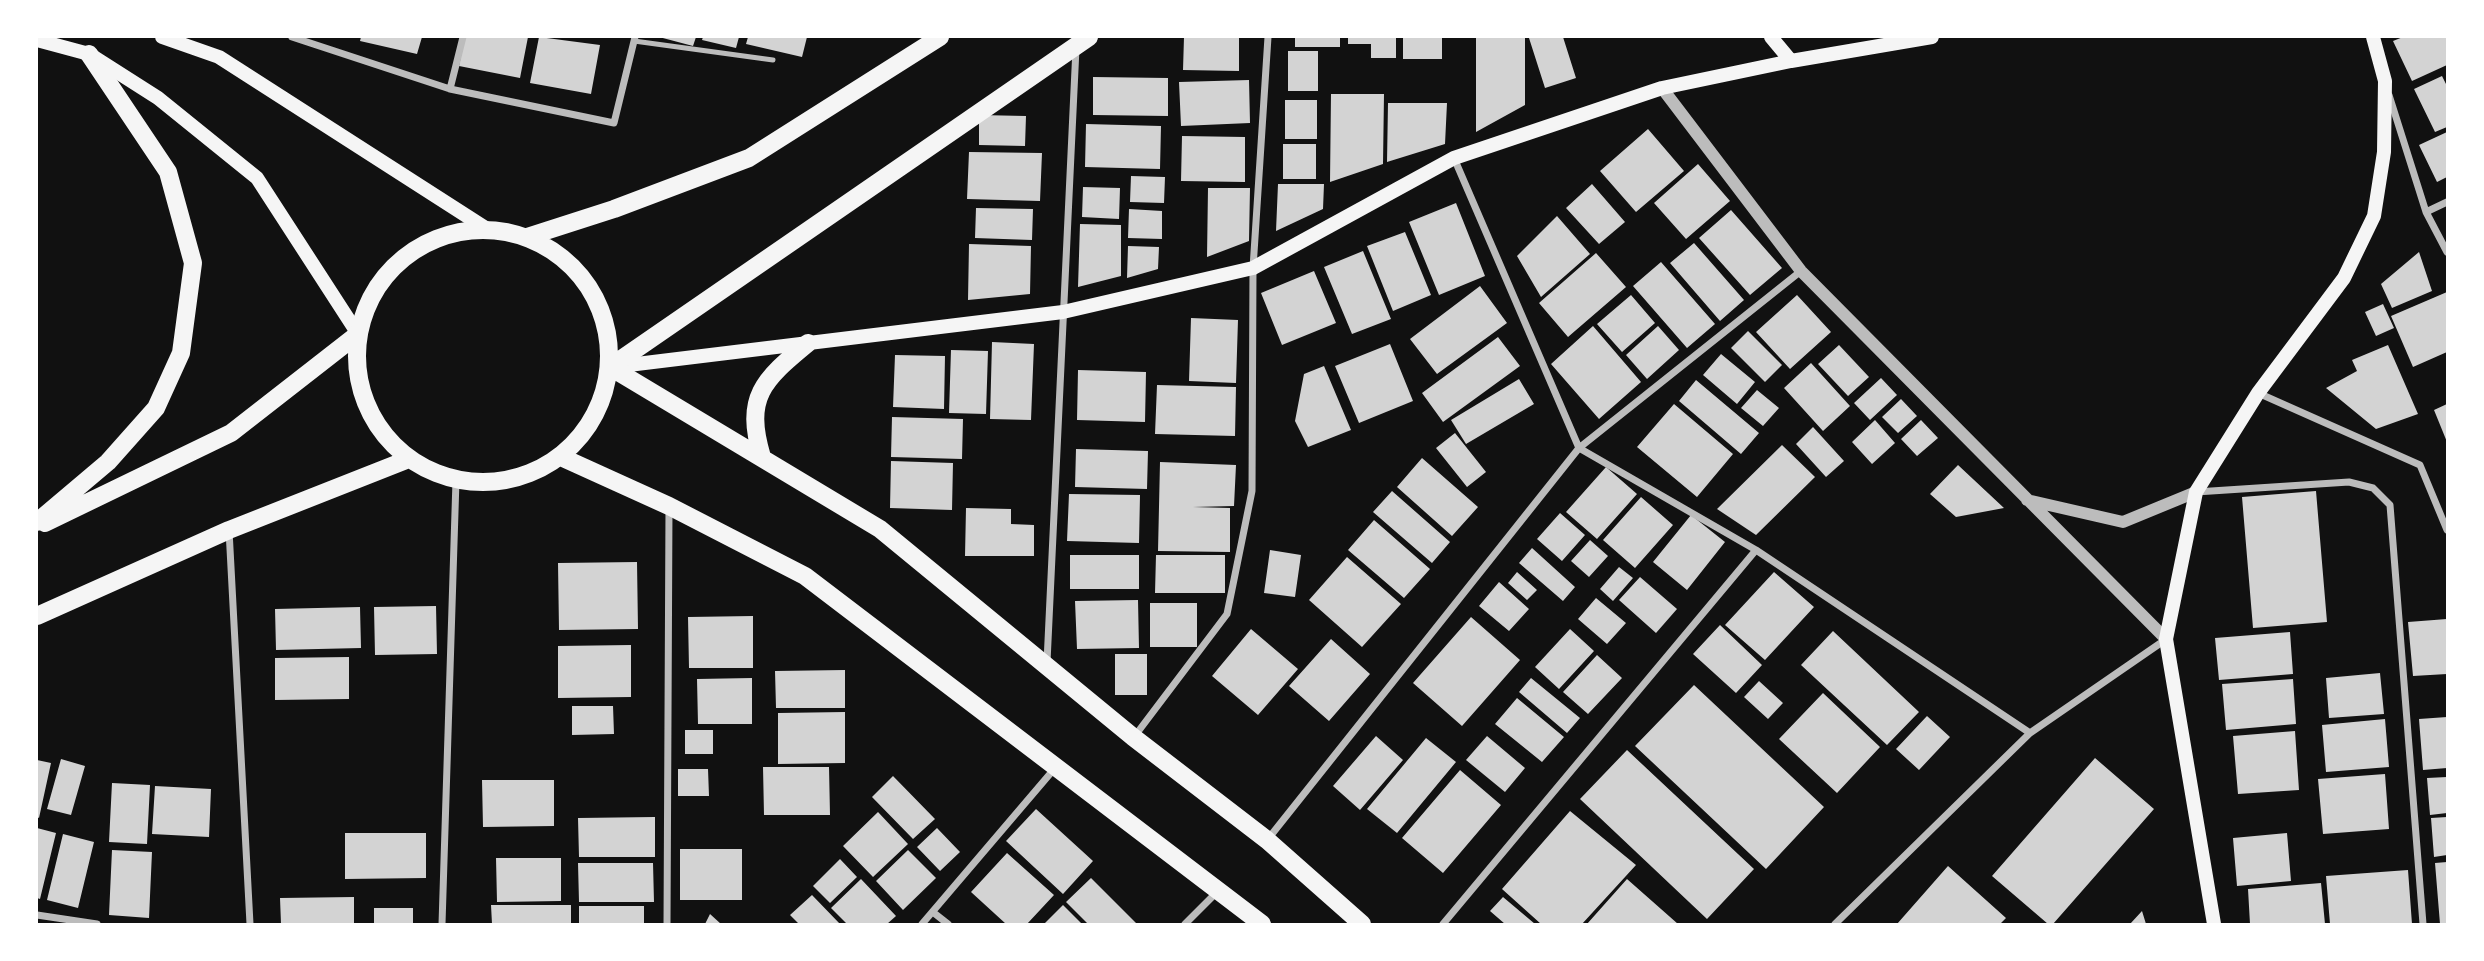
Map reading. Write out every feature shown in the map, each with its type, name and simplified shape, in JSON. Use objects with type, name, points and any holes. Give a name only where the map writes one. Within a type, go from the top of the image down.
[{"type":"main road","points":[[162,37],[219,57],[487,229]]},
{"type":"main road","points":[[527,237],[614,209],[749,158],[940,37]]},
{"type":"main road","points":[[1771,37],[1791,61]]},
{"type":"main road","points":[[610,367],[1063,312],[1253,268],[1454,158],[1662,88],[1791,61],[1931,37]]},
{"type":"main road","points":[[2214,924],[2166,639],[2196,492],[2258,393],[2344,278],[2374,215],[2384,152],[2385,81],[2373,37]]},
{"type":"main road","points":[[37,40],[89,54],[158,98],[257,178],[358,334]]},
{"type":"main road","points":[[610,367],[1083,41]]},
{"type":"main road","points":[[37,525],[108,462],[156,408],[181,353],[193,263],[168,172],[89,54]]},
{"type":"main road","points":[[487,229],[527,237],[563,257],[591,288],[607,326],[610,367],[602,401],[585,432],[561,457],[537,471],[511,480],[484,483],[456,480],[431,472],[409,459],[383,435],[365,404],[356,369],[358,334],[375,291],[388,272],[414,249],[446,234],[487,229]]},
{"type":"main road","points":[[37,525],[231,433],[358,334]]},
{"type":"main road","points":[[762,457],[754,430],[758,393],[779,367],[808,343]]},
{"type":"main road","points":[[610,367],[880,529],[1133,737],[1267,840],[1362,924]]},
{"type":"main road","points":[[561,457],[669,506],[805,576],[1262,924]]},
{"type":"main road","points":[[37,616],[229,530],[409,459]]},
{"type":"street","points":[[292,37],[450,89],[614,123],[634,39]]},
{"type":"street","points":[[450,89],[463,37]]},
{"type":"street","points":[[1133,737],[1227,614],[1252,491],[1253,268],[1268,37]]},
{"type":"street","points":[[1046,667],[1063,312],[1083,41]]},
{"type":"street","points":[[2385,81],[2426,212],[2447,252]]},
{"type":"street","points":[[1662,88],[1801,271],[2166,639],[2030,733],[1836,924]]},
{"type":"street","points":[[1454,158],[1579,448],[1756,550],[2030,733]]},
{"type":"street","points":[[2426,212],[2447,202]]},
{"type":"street","points":[[1267,840],[1579,448],[1801,271]]},
{"type":"street","points":[[2258,393],[2420,465],[2447,530]]},
{"type":"street","points":[[442,924],[456,480]]},
{"type":"street","points":[[2027,500],[2123,522],[2196,492],[2349,482],[2372,488],[2390,505],[2423,924]]},
{"type":"street","points":[[667,924],[669,506]]},
{"type":"street","points":[[229,530],[250,924]]},
{"type":"street","points":[[1443,924],[1756,550]]},
{"type":"street","points":[[922,924],[1057,766]]},
{"type":"street","points":[[1185,924],[1219,890]]},
{"type":"street","points":[[934,913],[948,924]]},
{"type":"street","points":[[37,915],[97,924]]},
{"type":"lane","points":[[634,39],[773,60]]},
{"type":"building","points":[[361,37],[422,37],[417,54],[360,41]]},
{"type":"building","points":[[465,37],[528,37],[520,78],[459,66]]},
{"type":"building","points":[[539,37],[600,45],[591,94],[530,83]]},
{"type":"building","points":[[659,37],[696,37],[693,46]]},
{"type":"building","points":[[703,37],[739,37],[736,48],[702,40]]},
{"type":"building","points":[[748,37],[807,37],[802,57],[746,44]]},
{"type":"building","points":[[1184,37],[1239,37],[1239,71],[1183,70]]},
{"type":"building","points":[[1295,37],[1340,37],[1340,47],[1295,47]]},
{"type":"building","points":[[1348,37],[1396,37],[1396,58],[1371,58],[1371,44],[1348,44]]},
{"type":"building","points":[[1403,37],[1442,37],[1442,59],[1403,59]]},
{"type":"building","points":[[1476,37],[1525,37],[1525,105],[1476,132]]},
{"type":"building","points":[[1563,37],[1576,78],[1545,88],[1529,38]]},
{"type":"building","points":[[2403,37],[2447,37],[2447,65],[2412,81],[2393,41]]},
{"type":"building","points":[[1288,51],[1318,51],[1318,91],[1288,91]]},
{"type":"building","points":[[2442,76],[2447,86],[2447,127],[2435,132],[2414,89]]},
{"type":"building","points":[[1093,77],[1168,78],[1168,116],[1093,115]]},
{"type":"building","points":[[1249,80],[1250,123],[1181,126],[1179,82]]},
{"type":"building","points":[[1331,94],[1384,94],[1383,164],[1330,182]]},
{"type":"building","points":[[1285,100],[1317,100],[1317,139],[1285,139]]},
{"type":"building","points":[[1388,103],[1447,103],[1445,144],[1387,162]]},
{"type":"building","points":[[979,115],[1026,116],[1025,146],[979,145]]},
{"type":"building","points":[[1086,124],[1161,126],[1160,169],[1085,167]]},
{"type":"building","points":[[1648,129],[1684,171],[1636,212],[1600,171]]},
{"type":"building","points":[[2447,132],[2447,177],[2437,182],[2419,145]]},
{"type":"building","points":[[1182,136],[1245,137],[1245,182],[1181,181]]},
{"type":"building","points":[[1283,144],[1316,144],[1316,179],[1283,179]]},
{"type":"building","points":[[969,152],[1042,153],[1040,201],[967,199]]},
{"type":"building","points":[[1698,164],[1730,201],[1686,239],[1654,203]]},
{"type":"building","points":[[1131,176],[1165,177],[1164,203],[1130,202]]},
{"type":"building","points":[[1278,184],[1324,184],[1323,209],[1276,231]]},
{"type":"building","points":[[1592,184],[1625,222],[1599,244],[1566,208]]},
{"type":"building","points":[[1083,187],[1120,188],[1119,219],[1082,217]]},
{"type":"building","points":[[1208,188],[1250,188],[1249,241],[1207,257]]},
{"type":"building","points":[[1456,203],[1485,276],[1439,295],[1409,222]]},
{"type":"building","points":[[976,208],[1033,209],[1032,240],[975,238]]},
{"type":"building","points":[[1129,209],[1162,211],[1162,239],[1128,238]]},
{"type":"building","points":[[1731,210],[1782,268],[1750,295],[1699,238]]},
{"type":"building","points":[[1557,216],[1590,254],[1541,297],[1517,256]]},
{"type":"building","points":[[1080,224],[1121,225],[1121,276],[1078,287]]},
{"type":"building","points":[[1405,232],[1431,295],[1393,311],[1367,246]]},
{"type":"building","points":[[1694,243],[1744,300],[1720,321],[1670,263]]},
{"type":"building","points":[[969,244],[1031,246],[1030,294],[968,300]]},
{"type":"building","points":[[1128,246],[1159,247],[1158,269],[1127,278]]},
{"type":"building","points":[[1363,251],[1391,319],[1352,334],[1324,267]]},
{"type":"building","points":[[2419,252],[2432,291],[2392,308],[2381,284]]},
{"type":"building","points":[[1596,253],[1626,287],[1568,337],[1539,303]]},
{"type":"building","points":[[1661,262],[1715,324],[1687,348],[1633,286]]},
{"type":"building","points":[[1314,271],[1336,323],[1282,345],[1261,293]]},
{"type":"building","points":[[1480,286],[1507,323],[1437,374],[1410,339]]},
{"type":"building","points":[[2447,292],[2447,352],[2413,367],[2391,316]]},
{"type":"building","points":[[1631,295],[1655,323],[1622,352],[1597,324]]},
{"type":"building","points":[[1797,295],[1831,332],[1790,369],[1756,332]]},
{"type":"building","points":[[2383,304],[2394,328],[2376,336],[2365,312]]},
{"type":"building","points":[[1191,318],[1238,320],[1236,383],[1189,381]]},
{"type":"building","points":[[1593,326],[1641,382],[1599,419],[1551,364]]},
{"type":"building","points":[[1658,326],[1679,350],[1647,379],[1626,355]]},
{"type":"building","points":[[1748,331],[1782,365],[1765,382],[1731,348]]},
{"type":"building","points":[[1498,337],[1520,366],[1443,422],[1422,393]]},
{"type":"building","points":[[992,342],[1034,344],[1031,420],[990,419]]},
{"type":"building","points":[[1390,344],[1413,401],[1359,423],[1335,366]]},
{"type":"building","points":[[1839,345],[1869,377],[1848,396],[1818,364]]},
{"type":"building","points":[[2388,345],[2418,414],[2376,429],[2326,388],[2357,371],[2352,360]]},
{"type":"building","points":[[951,350],[988,351],[986,414],[949,413]]},
{"type":"building","points":[[1721,354],[1755,382],[1737,404],[1703,375]]},
{"type":"building","points":[[895,355],[945,356],[944,409],[893,407]]},
{"type":"building","points":[[1811,363],[1850,406],[1823,431],[1784,388]]},
{"type":"building","points":[[1324,366],[1351,430],[1308,447],[1295,421],[1304,374]]},
{"type":"building","points":[[1078,370],[1146,372],[1145,422],[1077,420]]},
{"type":"building","points":[[1881,378],[1897,395],[1870,420],[1854,403]]},
{"type":"building","points":[[1519,379],[1534,404],[1466,444],[1451,420]]},
{"type":"building","points":[[1696,380],[1759,433],[1741,454],[1679,401]]},
{"type":"building","points":[[1157,385],[1236,387],[1235,436],[1155,434]]},
{"type":"building","points":[[1757,390],[1779,408],[1763,426],[1741,408]]},
{"type":"building","points":[[1901,399],[1917,416],[1898,433],[1882,417]]},
{"type":"building","points":[[1674,404],[1733,454],[1697,497],[1637,447]]},
{"type":"building","points":[[2447,404],[2447,442],[2434,410]]},
{"type":"building","points":[[892,417],[963,419],[962,459],[891,457]]},
{"type":"building","points":[[1875,420],[1895,443],[1872,464],[1852,442]]},
{"type":"building","points":[[1921,420],[1938,438],[1917,456],[1901,439]]},
{"type":"building","points":[[1813,427],[1844,461],[1826,477],[1796,444]]},
{"type":"building","points":[[1455,433],[1486,472],[1467,487],[1436,448]]},
{"type":"building","points":[[1782,445],[1815,477],[1756,535],[1717,509]]},
{"type":"building","points":[[1076,449],[1148,451],[1147,489],[1075,487]]},
{"type":"building","points":[[1422,458],[1478,507],[1452,536],[1397,487]]},
{"type":"building","points":[[891,461],[953,463],[952,510],[890,508]]},
{"type":"building","points":[[1160,462],[1236,465],[1234,506],[1193,507],[1230,508],[1230,552],[1158,551]]},
{"type":"building","points":[[1958,465],[2004,508],[1956,517],[1930,494]]},
{"type":"building","points":[[1606,467],[1637,494],[1597,539],[1566,512]]},
{"type":"building","points":[[1392,491],[1450,542],[1432,563],[1373,512]]},
{"type":"building","points":[[2316,491],[2327,622],[2253,628],[2242,497]]},
{"type":"building","points":[[1069,494],[1140,495],[1139,543],[1067,541]]},
{"type":"building","points":[[1641,497],[1673,525],[1635,568],[1603,540]]},
{"type":"building","points":[[966,508],[1011,509],[1011,524],[1034,525],[1034,556],[965,556]]},
{"type":"building","points":[[1560,513],[1585,535],[1562,561],[1537,539]]},
{"type":"building","points":[[1691,515],[1725,542],[1687,590],[1653,562]]},
{"type":"building","points":[[1374,520],[1430,569],[1404,598],[1348,550]]},
{"type":"building","points":[[1590,540],[1608,556],[1589,577],[1571,561]]},
{"type":"building","points":[[1532,548],[1575,587],[1563,601],[1519,563]]},
{"type":"building","points":[[1270,550],[1301,555],[1295,597],[1264,593]]},
{"type":"building","points":[[1070,555],[1139,555],[1139,589],[1070,589]]},
{"type":"building","points":[[1156,555],[1225,555],[1225,593],[1155,593]]},
{"type":"building","points":[[1347,557],[1401,604],[1362,647],[1309,600]]},
{"type":"building","points":[[637,562],[638,629],[559,630],[558,563]]},
{"type":"building","points":[[1619,567],[1633,578],[1613,601],[1600,589]]},
{"type":"building","points":[[1517,572],[1537,590],[1527,600],[1508,583]]},
{"type":"building","points":[[1774,572],[1814,607],[1765,660],[1725,625]]},
{"type":"building","points":[[1640,577],[1677,609],[1656,633],[1619,600]]},
{"type":"building","points":[[1499,582],[1529,609],[1509,631],[1479,606]]},
{"type":"building","points":[[1596,598],[1626,623],[1607,644],[1578,619]]},
{"type":"building","points":[[1138,600],[1139,648],[1077,649],[1075,601]]},
{"type":"building","points":[[1150,603],[1197,603],[1197,647],[1150,647]]},
{"type":"building","points":[[436,606],[437,654],[375,655],[374,607]]},
{"type":"building","points":[[360,607],[361,648],[276,650],[275,609]]},
{"type":"building","points":[[753,616],[753,668],[689,668],[688,617]]},
{"type":"building","points":[[1471,617],[1520,660],[1462,726],[1413,683]]},
{"type":"building","points":[[2447,619],[2447,674],[2413,676],[2408,622]]},
{"type":"building","points":[[1720,625],[1762,665],[1736,693],[1693,654]]},
{"type":"building","points":[[1251,629],[1298,669],[1258,715],[1212,676]]},
{"type":"building","points":[[1570,629],[1594,651],[1559,689],[1535,667]]},
{"type":"building","points":[[1833,631],[1919,712],[1887,745],[1801,665]]},
{"type":"building","points":[[2290,632],[2293,674],[2219,680],[2215,638]]},
{"type":"building","points":[[1331,639],[1370,674],[1329,721],[1289,686]]},
{"type":"building","points":[[631,645],[631,697],[558,698],[558,646]]},
{"type":"building","points":[[1115,654],[1147,654],[1147,695],[1115,695]]},
{"type":"building","points":[[1597,655],[1622,678],[1588,714],[1563,692]]},
{"type":"building","points":[[349,657],[349,699],[275,700],[275,658]]},
{"type":"building","points":[[845,670],[845,708],[776,708],[775,671]]},
{"type":"building","points":[[2380,673],[2384,714],[2329,718],[2326,678]]},
{"type":"building","points":[[752,678],[752,724],[698,724],[697,679]]},
{"type":"building","points":[[1531,678],[1580,718],[1567,733],[1519,692]]},
{"type":"building","points":[[2293,679],[2296,724],[2226,730],[2222,684]]},
{"type":"building","points":[[1759,681],[1783,703],[1768,719],[1744,697]]},
{"type":"building","points":[[1694,685],[1824,807],[1766,869],[1635,746]]},
{"type":"building","points":[[1823,693],[1880,747],[1837,793],[1779,739]]},
{"type":"building","points":[[1517,698],[1564,737],[1542,762],[1495,724]]},
{"type":"building","points":[[572,706],[613,706],[614,734],[572,735]]},
{"type":"building","points":[[845,712],[845,763],[778,764],[778,713]]},
{"type":"building","points":[[1927,716],[1950,737],[1919,770],[1896,749]]},
{"type":"building","points":[[2447,717],[2447,768],[2423,770],[2419,719]]},
{"type":"building","points":[[2385,719],[2389,767],[2326,772],[2322,725]]},
{"type":"building","points":[[685,730],[713,730],[713,754],[685,754]]},
{"type":"building","points":[[2295,731],[2299,790],[2238,794],[2233,736]]},
{"type":"building","points":[[1376,736],[1403,760],[1360,810],[1333,786]]},
{"type":"building","points":[[1487,736],[1525,768],[1505,792],[1466,760]]},
{"type":"building","points":[[1426,738],[1456,762],[1397,833],[1367,809]]},
{"type":"building","points":[[1627,750],[1754,869],[1707,919],[1580,799]]},
{"type":"building","points":[[2095,758],[2154,809],[2053,924],[2048,924],[1992,876]]},
{"type":"building","points":[[61,759],[85,766],[71,815],[47,809]]},
{"type":"building","points":[[37,760],[51,763],[39,818],[37,817]]},
{"type":"building","points":[[763,767],[829,767],[830,815],[764,815]]},
{"type":"building","points":[[678,769],[708,769],[709,796],[678,796]]},
{"type":"building","points":[[1460,770],[1501,805],[1443,873],[1402,838]]},
{"type":"building","points":[[2385,774],[2389,829],[2323,834],[2318,779]]},
{"type":"building","points":[[893,776],[935,819],[913,839],[872,797]]},
{"type":"building","points":[[2447,777],[2447,813],[2430,815],[2427,778]]},
{"type":"building","points":[[482,780],[554,780],[554,826],[483,827]]},
{"type":"building","points":[[112,783],[150,785],[147,844],[109,842]]},
{"type":"building","points":[[155,786],[211,789],[209,837],[152,834]]},
{"type":"building","points":[[1036,809],[1093,861],[1063,894],[1006,841]]},
{"type":"building","points":[[1570,811],[1636,865],[1582,924],[1541,924],[1502,889]]},
{"type":"building","points":[[878,812],[908,844],[873,877],[843,846]]},
{"type":"building","points":[[655,817],[655,857],[579,857],[578,818]]},
{"type":"building","points":[[2447,817],[2447,855],[2434,857],[2431,818]]},
{"type":"building","points":[[37,828],[56,833],[40,899],[37,898]]},
{"type":"building","points":[[937,828],[960,852],[940,871],[917,847]]},
{"type":"building","points":[[345,833],[426,833],[426,878],[345,879]]},
{"type":"building","points":[[2287,833],[2291,881],[2237,886],[2233,838]]},
{"type":"building","points":[[63,834],[94,842],[78,908],[47,900]]},
{"type":"building","points":[[680,849],[742,849],[742,900],[680,900]]},
{"type":"building","points":[[112,850],[152,852],[149,918],[109,915]]},
{"type":"building","points":[[908,850],[936,878],[903,910],[876,881]]},
{"type":"building","points":[[1007,853],[1054,895],[1027,924],[1006,924],[971,892]]},
{"type":"building","points":[[496,858],[561,858],[561,901],[497,902]]},
{"type":"building","points":[[840,859],[857,877],[830,903],[813,886]]},
{"type":"building","points":[[2447,862],[2447,924],[2440,924],[2435,863]]},
{"type":"building","points":[[578,863],[653,863],[654,902],[579,902]]},
{"type":"building","points":[[1948,866],[2006,918],[2000,924],[1897,924]]},
{"type":"building","points":[[2408,870],[2412,924],[2330,924],[2326,876]]},
{"type":"building","points":[[1091,878],[1137,924],[1088,924],[1066,902]]},
{"type":"building","points":[[861,879],[896,916],[887,924],[847,924],[831,908]]},
{"type":"building","points":[[1627,879],[1678,924],[1587,924]]},
{"type":"building","points":[[2321,883],[2325,924],[2250,924],[2248,889]]},
{"type":"building","points":[[812,895],[840,924],[799,924],[790,915]]},
{"type":"building","points":[[354,897],[354,924],[281,924],[280,898]]},
{"type":"building","points":[[1503,897],[1535,924],[1505,924],[1490,911]]},
{"type":"building","points":[[491,905],[571,905],[571,924],[492,924]]},
{"type":"building","points":[[1063,905],[1082,924],[1044,924]]},
{"type":"building","points":[[579,906],[644,906],[644,924],[579,924]]},
{"type":"building","points":[[374,908],[413,908],[413,924],[374,924]]},
{"type":"building","points":[[2142,911],[2146,924],[2130,924]]},
{"type":"building","points":[[710,914],[721,924],[705,924]]}]
